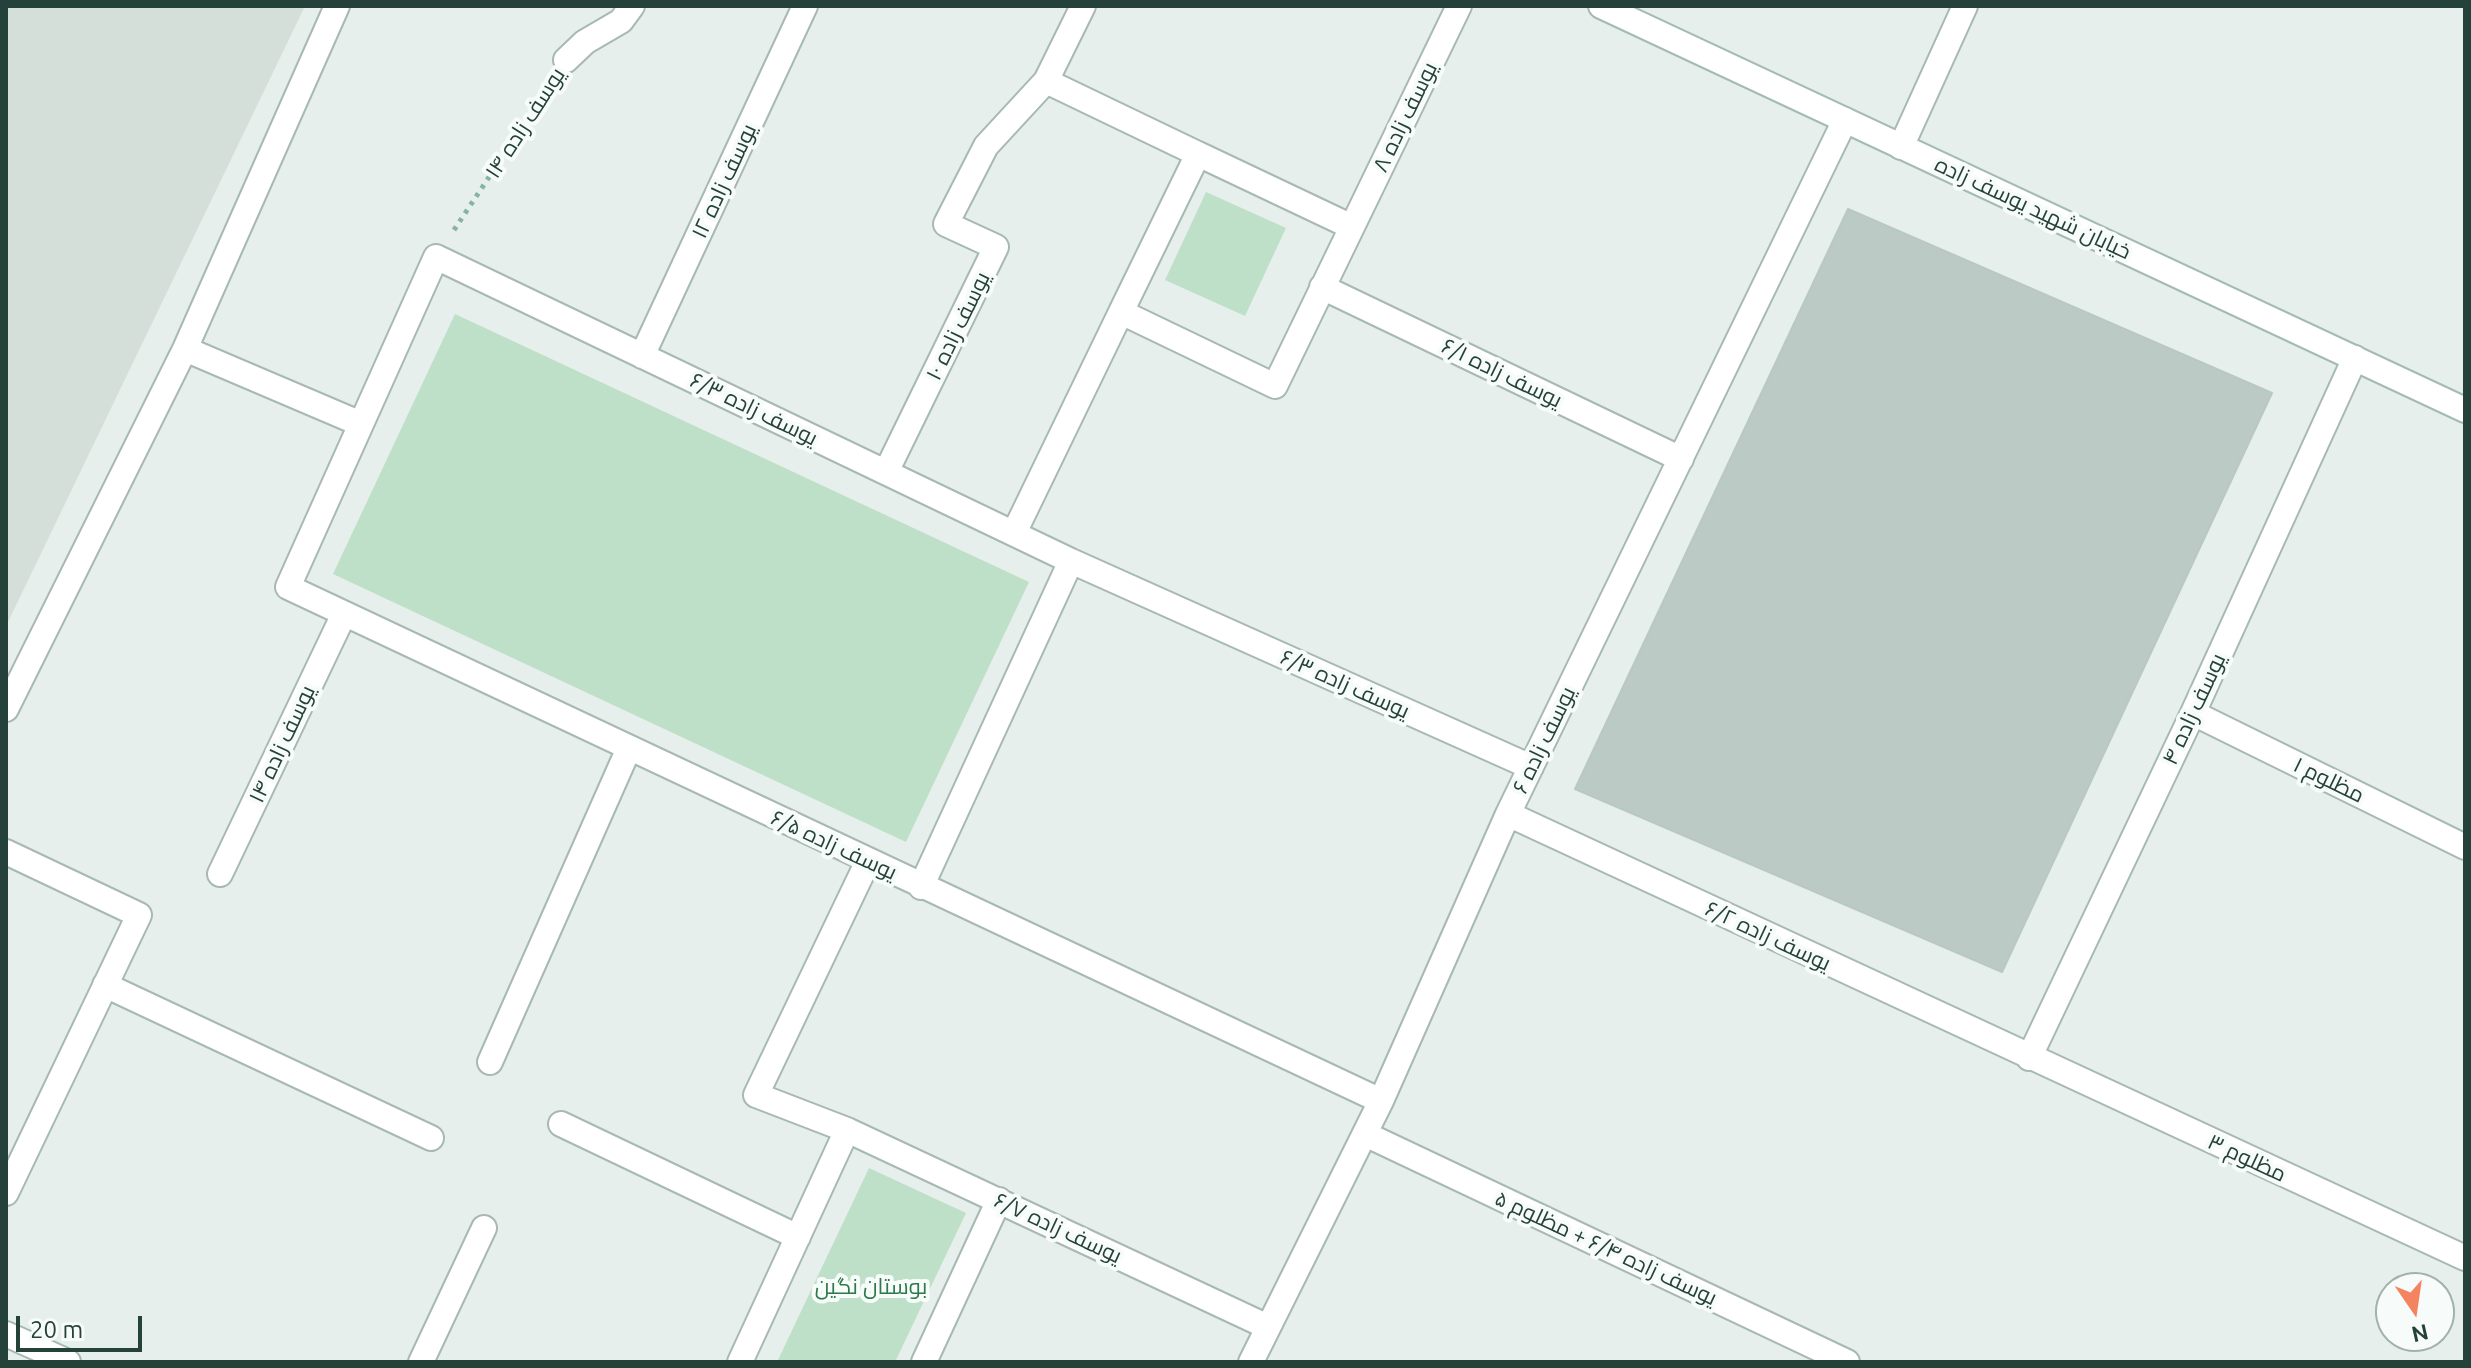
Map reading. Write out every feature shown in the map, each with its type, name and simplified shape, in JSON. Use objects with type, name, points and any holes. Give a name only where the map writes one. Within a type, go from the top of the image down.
[{"type":"street","points":[[6,709],[185,349],[337,6]]},
{"type":"street","name":"یوسف زاده ۱۴","points":[[566,60],[585,42],[621,21],[632,6]]},
{"type":"street","name":"یوسف زاده ۱۲","points":[[642,356],[805,6]]},
{"type":"street","name":"یوسف زاده ۱۰","points":[[886,472],[996,247],[946,224],[986,146],[1046,81],[1083,6]]},
{"type":"street","name":"یوسف زاده ۸","points":[[1121,312],[1275,386],[1459,6]]},
{"type":"street","name":"خیابان شهید یوسف زاده","points":[[1601,6],[2465,410]]},
{"type":"street","points":[[1901,147],[1965,6]]},
{"type":"street","points":[[1046,81],[1352,227]]},
{"type":"street","name":"یوسف زاده ۶","points":[[1251,1362],[1381,1101],[1508,814],[1845,120]]},
{"type":"street","points":[[1014,533],[1198,154]]},
{"type":"street","points":[[185,349],[361,424],[436,257]]},
{"type":"street","name":"یوسف زاده ۶/۳","points":[[436,257],[1071,561],[1531,767]]},
{"type":"street","name":"یوسف زاده ۶/۱","points":[[1322,287],[1681,459]]},
{"type":"street","name":"یوسف زاده ۴","points":[[2029,1058],[2193,713],[2355,358]]},
{"type":"street","name":"یوسف زاده ۶/۵","points":[[361,424],[288,587],[1381,1101]]},
{"type":"street","points":[[921,887],[1071,561]]},
{"type":"street","name":"یوسف زاده ۱۴","points":[[220,874],[344,614]]},
{"type":"street","name":"مظلوم ۱","points":[[2193,713],[2465,847]]},
{"type":"street","points":[[490,1062],[629,748]]},
{"type":"street","name":"یوسف زاده ۶/۲","points":[[1508,814],[2029,1058]]},
{"type":"street","points":[[6,852],[139,915],[6,1193]]},
{"type":"street","name":"یوسف زاده ۶/۷","points":[[868,861],[756,1095],[847,1130],[1268,1327]]},
{"type":"street","points":[[105,985],[431,1138]]},
{"type":"street","name":"مظلوم ۳","points":[[2029,1058],[2465,1258]]},
{"type":"street","points":[[561,1124],[798,1237]]},
{"type":"street","points":[[740,1362],[847,1130]]},
{"type":"street","name":"یوسف زاده ۶/۴ + مظلوم ۵","points":[[1365,1134],[1847,1362]]},
{"type":"street","points":[[924,1362],[999,1200]]},
{"type":"street","points":[[421,1362],[484,1228]]},
{"type":"street","points":[[6,1334],[68,1362]]},
{"type":"path","name":"یوسف زاده ۱۴","points":[[436,257],[566,60]]},
{"type":"shaded area","points":[[6,6],[305,6],[6,626]]},
{"type":"green space","points":[[1206,192],[1286,228],[1245,316],[1165,280]]},
{"type":"green space","points":[[455,314],[1029,582],[906,842],[333,574]]},
{"type":"green space","name":"بوستان نگین","points":[[869,1168],[966,1213],[895,1362],[777,1362]]},
{"type":"building","points":[[1848,209],[2272,393],[2002,972],[1575,789]]}]
